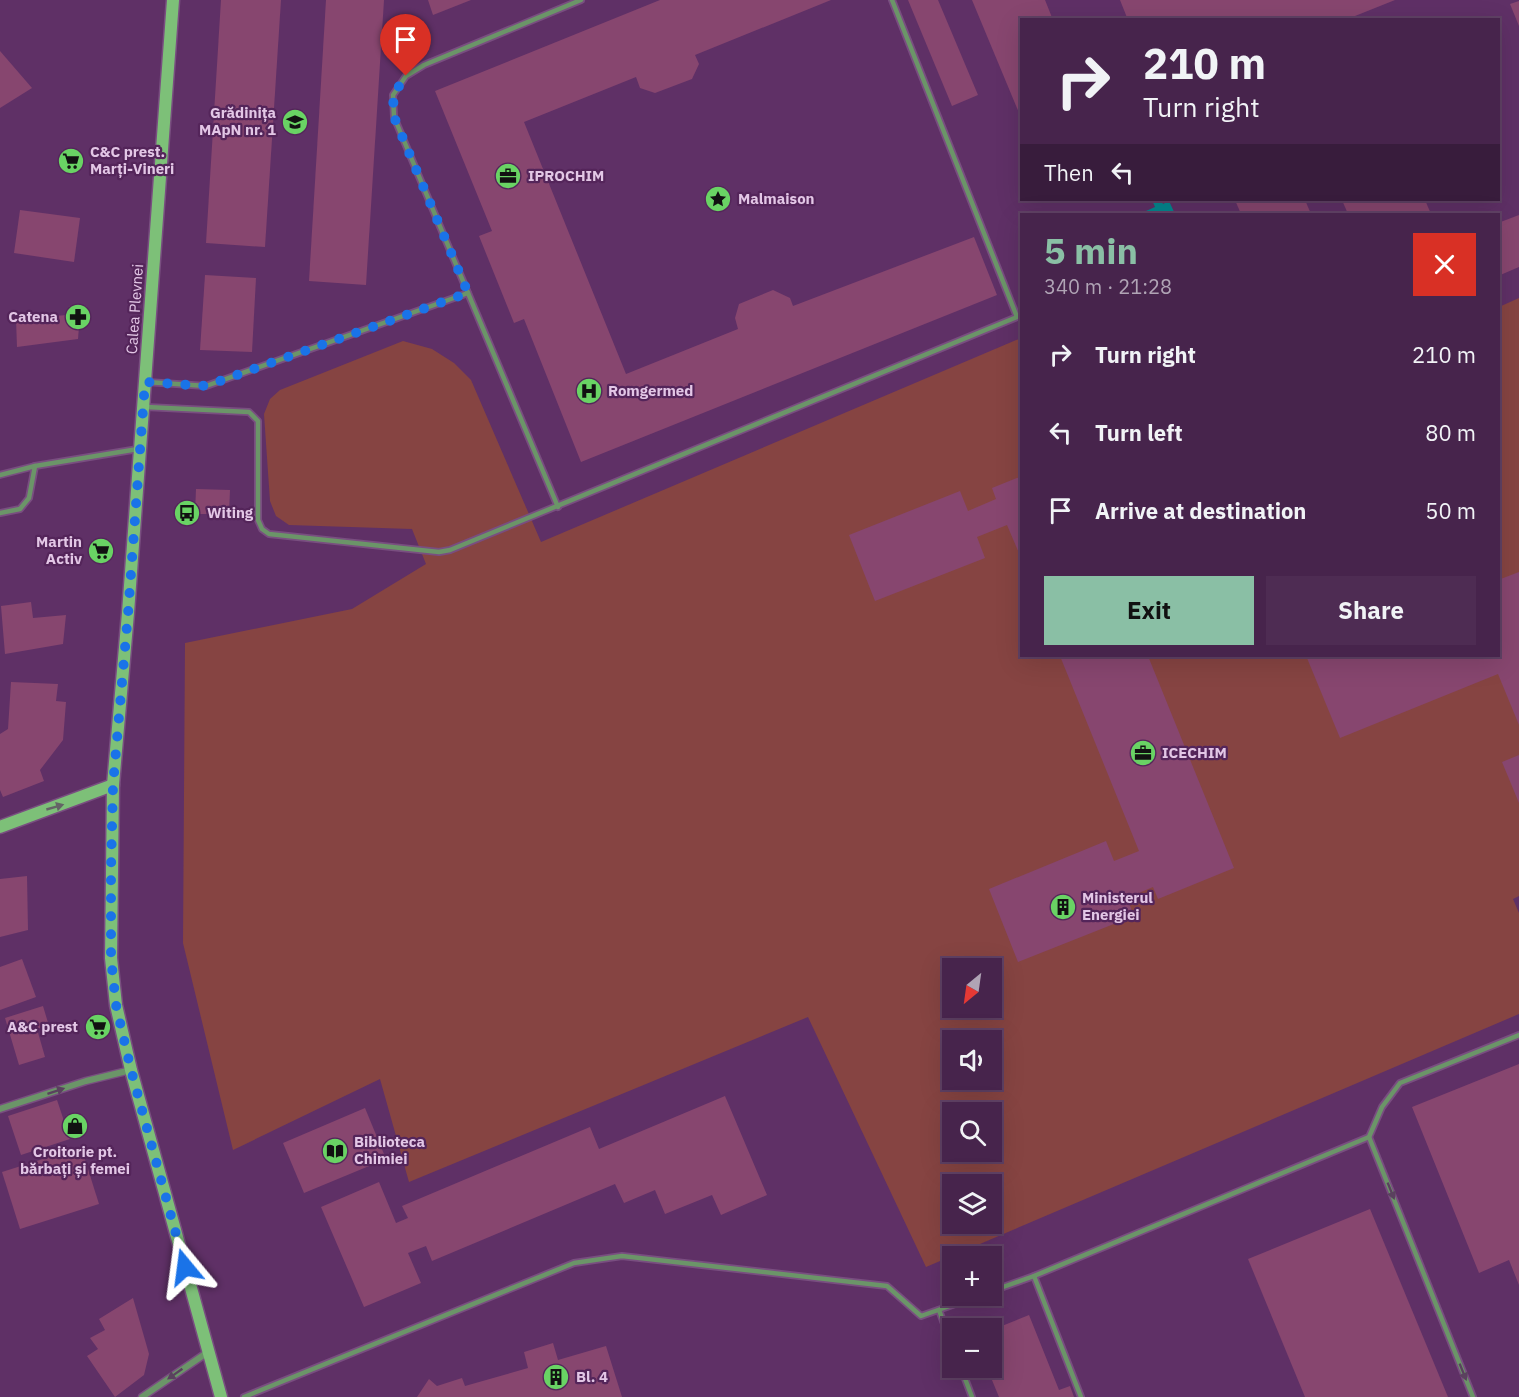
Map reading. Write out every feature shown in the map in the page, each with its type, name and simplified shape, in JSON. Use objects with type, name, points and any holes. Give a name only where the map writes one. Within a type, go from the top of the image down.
[{"type":"main road","name":"Calea Plevnei","points":[[173,0],[113,785],[111,958],[116,1005],[131,1070],[221,1397]]},
{"type":"main road","points":[[0,827],[113,785]]},
{"type":"street","points":[[0,1109],[86,1081],[131,1070]]},
{"type":"street","points":[[142,1397],[208,1351]]},
{"type":"lane","points":[[558,507],[394,117],[393,95],[406,76],[424,65],[581,0]]},
{"type":"lane","points":[[143,407],[249,412],[254,416],[258,421],[258,520],[262,529],[269,534],[439,552],[450,550],[558,507],[1017,317],[892,0]]},
{"type":"lane","points":[[145,382],[206,386],[468,293]]},
{"type":"lane","points":[[0,475],[35,466],[140,449]]},
{"type":"lane","points":[[0,513],[20,509],[29,498],[35,466]]},
{"type":"lane","points":[[1002,1287],[1369,1137],[1382,1107],[1400,1083],[1519,1035]]},
{"type":"lane","points":[[1369,1137],[1473,1397]]},
{"type":"lane","points":[[244,1397],[574,1263],[622,1256],[887,1286],[921,1316],[950,1306]]},
{"type":"lane","points":[[1034,1276],[1081,1397]]},
{"type":"lane","points":[[939,1310],[942,1318]]},
{"type":"lane","points":[[965,1378],[972,1397]]},
{"type":"shaded area","points":[[1152,201],[1162,201],[1163,204],[1169,201],[1175,213],[1147,213],[1146,211],[1155,207]]},
{"type":"shaded area","points":[[1519,298],[1519,896],[1513,899],[1519,913],[1519,1014],[975,1246],[942,1246],[942,1260],[926,1267],[808,1017],[409,1182],[380,1079],[233,1150],[183,943],[185,643],[352,609],[426,564],[412,529],[289,525],[276,516],[270,501],[264,414],[270,399],[280,390],[403,341],[432,349],[454,363],[471,380],[541,542],[1020,338],[1020,657],[1500,657],[1500,307]]},
{"type":"building","points":[[221,0],[281,0],[265,247],[206,243]]},
{"type":"building","points":[[326,0],[384,0],[366,285],[309,281]]},
{"type":"building","points":[[428,0],[471,0],[433,15]]},
{"type":"building","name":"IPROCHIM","points":[[660,0],[831,0],[695,55],[699,64],[692,79],[655,93],[640,88],[636,77],[524,122],[626,374],[738,329],[735,318],[739,304],[773,290],[790,298],[793,306],[974,237],[997,295],[581,462],[524,319],[514,323],[479,236],[492,231],[435,91]]},
{"type":"building","points":[[908,0],[938,0],[978,95],[952,106]]},
{"type":"building","points":[[972,0],[1045,0],[1052,18],[1020,18],[1020,115]]},
{"type":"building","points":[[1120,0],[1395,0],[1350,18],[1220,18],[1220,16],[1216,18],[1127,18]]},
{"type":"building","points":[[1519,1],[1519,26],[1510,4]]},
{"type":"building","points":[[0,51],[32,88],[0,108]]},
{"type":"building","points":[[1235,201],[1305,201],[1311,213],[1241,213]]},
{"type":"building","points":[[1342,201],[1425,201],[1431,213],[1348,213]]},
{"type":"building","points":[[20,210],[80,218],[74,262],[14,253]]},
{"type":"building","points":[[1519,215],[1519,267],[1500,275],[1500,222]]},
{"type":"building","points":[[205,275],[256,278],[252,352],[200,350]]},
{"type":"building","points":[[80,314],[78,339],[17,347],[16,319]]},
{"type":"building","points":[[1020,477],[1020,555],[1007,525],[977,537],[985,558],[875,601],[849,535],[960,491],[968,511],[996,499],[992,488]]},
{"type":"building","points":[[196,489],[230,490],[229,514],[195,514]]},
{"type":"building","points":[[1519,572],[1519,725],[1498,674],[1340,738],[1307,658],[1500,657],[1500,579]]},
{"type":"building","points":[[31,602],[33,618],[66,615],[63,644],[5,654],[1,606]]},
{"type":"building","name":"ICECHIM","points":[[1060,657],[1148,657],[1234,868],[1158,899],[1153,887],[1127,898],[1134,916],[1018,962],[989,889],[1106,841],[1114,861],[1139,851]]},
{"type":"building","points":[[11,682],[58,684],[56,701],[66,702],[63,740],[40,770],[44,781],[3,797],[0,790],[0,734],[8,729]]},
{"type":"building","points":[[1519,755],[1519,803],[1502,762]]},
{"type":"building","points":[[27,876],[28,930],[0,937],[0,879]]},
{"type":"building","points":[[22,959],[36,997],[0,1010],[0,967]]},
{"type":"building","points":[[43,1006],[49,1026],[37,1029],[45,1057],[19,1065],[5,1018]]},
{"type":"building","points":[[1519,1064],[1519,1285],[1509,1260],[1479,1273],[1412,1107]]},
{"type":"building","points":[[725,1096],[767,1195],[721,1215],[712,1195],[665,1214],[655,1190],[624,1203],[615,1184],[432,1261],[426,1246],[408,1253],[421,1283],[364,1307],[321,1207],[379,1182],[396,1223],[408,1218],[402,1206],[590,1127],[599,1149]]},
{"type":"building","points":[[57,1100],[70,1139],[21,1155],[8,1116]]},
{"type":"building","name":"Biblioteca Chimiei","points":[[365,1108],[386,1159],[304,1193],[283,1143]]},
{"type":"building","points":[[81,1147],[99,1204],[20,1229],[2,1172]]},
{"type":"building","points":[[1370,1209],[1448,1397],[1305,1397],[1248,1259]]},
{"type":"building","points":[[133,1298],[149,1354],[144,1375],[115,1397],[87,1356],[98,1349],[90,1338],[105,1330],[99,1319]]},
{"type":"building","points":[[1029,1315],[1059,1390],[1070,1386],[1074,1397],[999,1397],[991,1378],[1002,1378],[1002,1326]]},
{"type":"building","name":"Bl. 4","points":[[553,1343],[558,1360],[606,1346],[622,1397],[417,1397],[429,1379],[437,1386],[462,1378],[465,1386],[528,1368],[524,1352]]},
{"type":"place","name":"Grădinița MApN nr. 1","points":[[295,122]]},
{"type":"place","name":"C&C prest. Marți-Vineri","points":[[71,161]]},
{"type":"place","name":"IPROCHIM","points":[[508,176]]},
{"type":"place","name":"Malmaison","points":[[718,199]]},
{"type":"place","name":"Catena","points":[[78,317]]},
{"type":"place","name":"Romgermed","points":[[589,391]]},
{"type":"place","name":"Witing","points":[[187,513]]},
{"type":"place","name":"Martin Activ","points":[[101,551]]},
{"type":"place","name":"ICECHIM","points":[[1143,753]]},
{"type":"place","name":"Ministerul Energiei","points":[[1063,907]]},
{"type":"place","name":"A&C prest","points":[[98,1027]]},
{"type":"place","name":"Croitorie pt. bărbați și femei","points":[[75,1126]]},
{"type":"place","name":"Biblioteca Chimiei","points":[[335,1151]]},
{"type":"place","name":"Bl. 4","points":[[556,1377]]},
{"type":"route","points":[[185,1267],[131,1070],[116,1005],[111,958],[113,785],[145,382],[206,386],[468,293],[394,117],[393,95],[406,76]]}]
